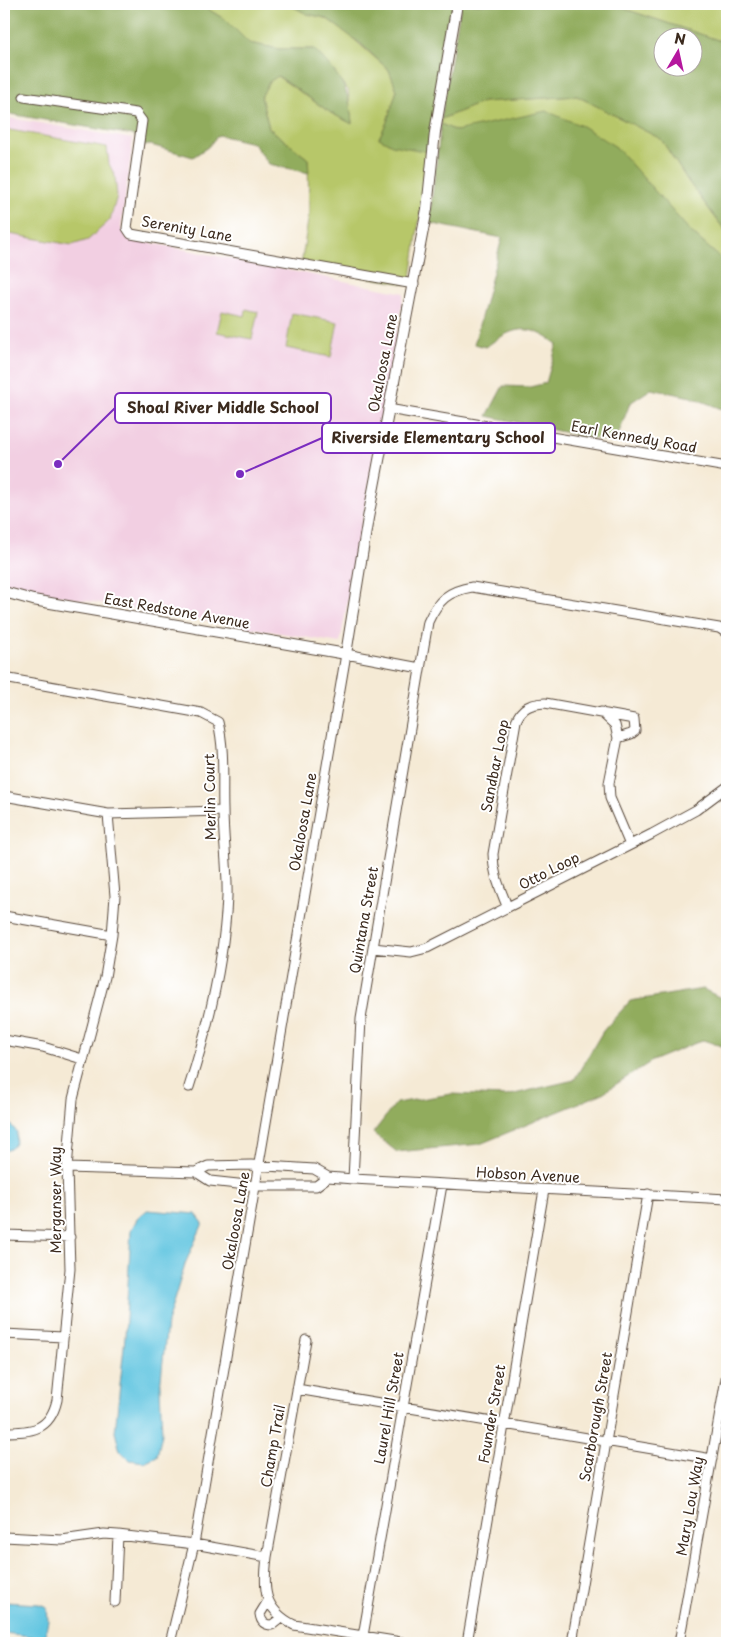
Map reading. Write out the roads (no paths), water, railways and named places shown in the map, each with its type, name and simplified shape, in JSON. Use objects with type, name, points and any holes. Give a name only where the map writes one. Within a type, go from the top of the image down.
[{"type":"street","name":"Okaloosa Lane","points":[[170,1643],[194,1544],[388,409],[414,284],[427,209],[435,132],[457,4]]},
{"type":"street","name":"Serenity Lane","points":[[24,97],[136,113],[142,121],[127,228],[131,234],[414,284]]},
{"type":"street","name":"Earl Kennedy Road","points":[[388,409],[727,467]]},
{"type":"street","points":[[346,654],[420,668],[428,622],[435,607],[444,596],[456,590],[472,587],[719,628],[727,633]]},
{"type":"street","name":"East Redstone Avenue","points":[[4,592],[33,600],[346,654]]},
{"type":"street","name":"Quintana Street","points":[[352,1179],[360,1020],[420,668]]},
{"type":"street","name":"Merlin Court","points":[[4,678],[201,713],[218,722],[223,742],[223,811],[227,896],[224,945],[208,1026],[189,1088]]},
{"type":"street","name":"Sandbar Loop","points":[[507,906],[496,881],[493,868],[493,854],[516,721],[520,710],[531,704],[545,703],[634,719],[635,731],[632,734],[618,738]]},
{"type":"street","points":[[600,712],[615,726],[618,738],[609,783],[610,798],[630,845]]},
{"type":"street","name":"Otto Loop","points":[[373,948],[411,952],[427,948],[696,810],[727,787]]},
{"type":"street","points":[[4,796],[108,814],[223,811]]},
{"type":"street","name":"Merganser Way","points":[[4,1432],[28,1432],[44,1425],[54,1414],[68,1297],[70,1237],[67,1168],[73,1099],[105,977],[112,935],[115,896],[108,814]]},
{"type":"street","points":[[4,916],[112,935]]},
{"type":"street","points":[[4,1040],[82,1059]]},
{"type":"street","name":"Hobson Avenue","points":[[196,1172],[208,1166],[220,1164],[314,1169],[328,1177],[352,1179],[727,1199]]},
{"type":"street","points":[[67,1168],[196,1172]]},
{"type":"street","name":"Hobson Avenue","points":[[196,1172],[210,1181],[256,1186],[316,1186],[328,1177]]},
{"type":"street","name":"Laurel Hill Street","points":[[363,1636],[442,1185]]},
{"type":"street","name":"Founder Street","points":[[467,1643],[544,1190]]},
{"type":"street","name":"Scarborough Street","points":[[572,1643],[648,1194]]},
{"type":"street","points":[[4,1235],[70,1237]]},
{"type":"street","points":[[4,1334],[63,1337]]},
{"type":"street","name":"Champ Trail","points":[[267,1557],[306,1340]]},
{"type":"street","name":"Mary Lou Way","points":[[679,1643],[727,1373]]},
{"type":"street","points":[[297,1389],[712,1459]]},
{"type":"street","points":[[4,1537],[62,1540],[104,1534],[118,1535],[194,1544],[267,1557],[264,1581],[268,1601],[281,1618],[294,1625],[407,1643]]},
{"type":"street","points":[[115,1602],[118,1535]]},
{"type":"street","points":[[268,1601],[260,1614],[261,1621],[265,1625],[272,1625],[281,1618]]},
{"type":"water","points":[[4,1123],[9,1123],[17,1132],[11,1149],[4,1151]]},
{"type":"water","points":[[147,1210],[196,1214],[203,1223],[185,1264],[167,1323],[160,1388],[162,1434],[157,1456],[144,1462],[130,1460],[120,1451],[115,1432],[125,1337],[131,1230],[137,1219]]},
{"type":"water","points":[[4,1602],[39,1604],[47,1607],[48,1621],[45,1635],[37,1637],[4,1633]]},
{"type":"place","name":"Shoal River Middle School","points":[[58,464]]},
{"type":"place","name":"Riverside Elementary School","points":[[240,474]]}]
